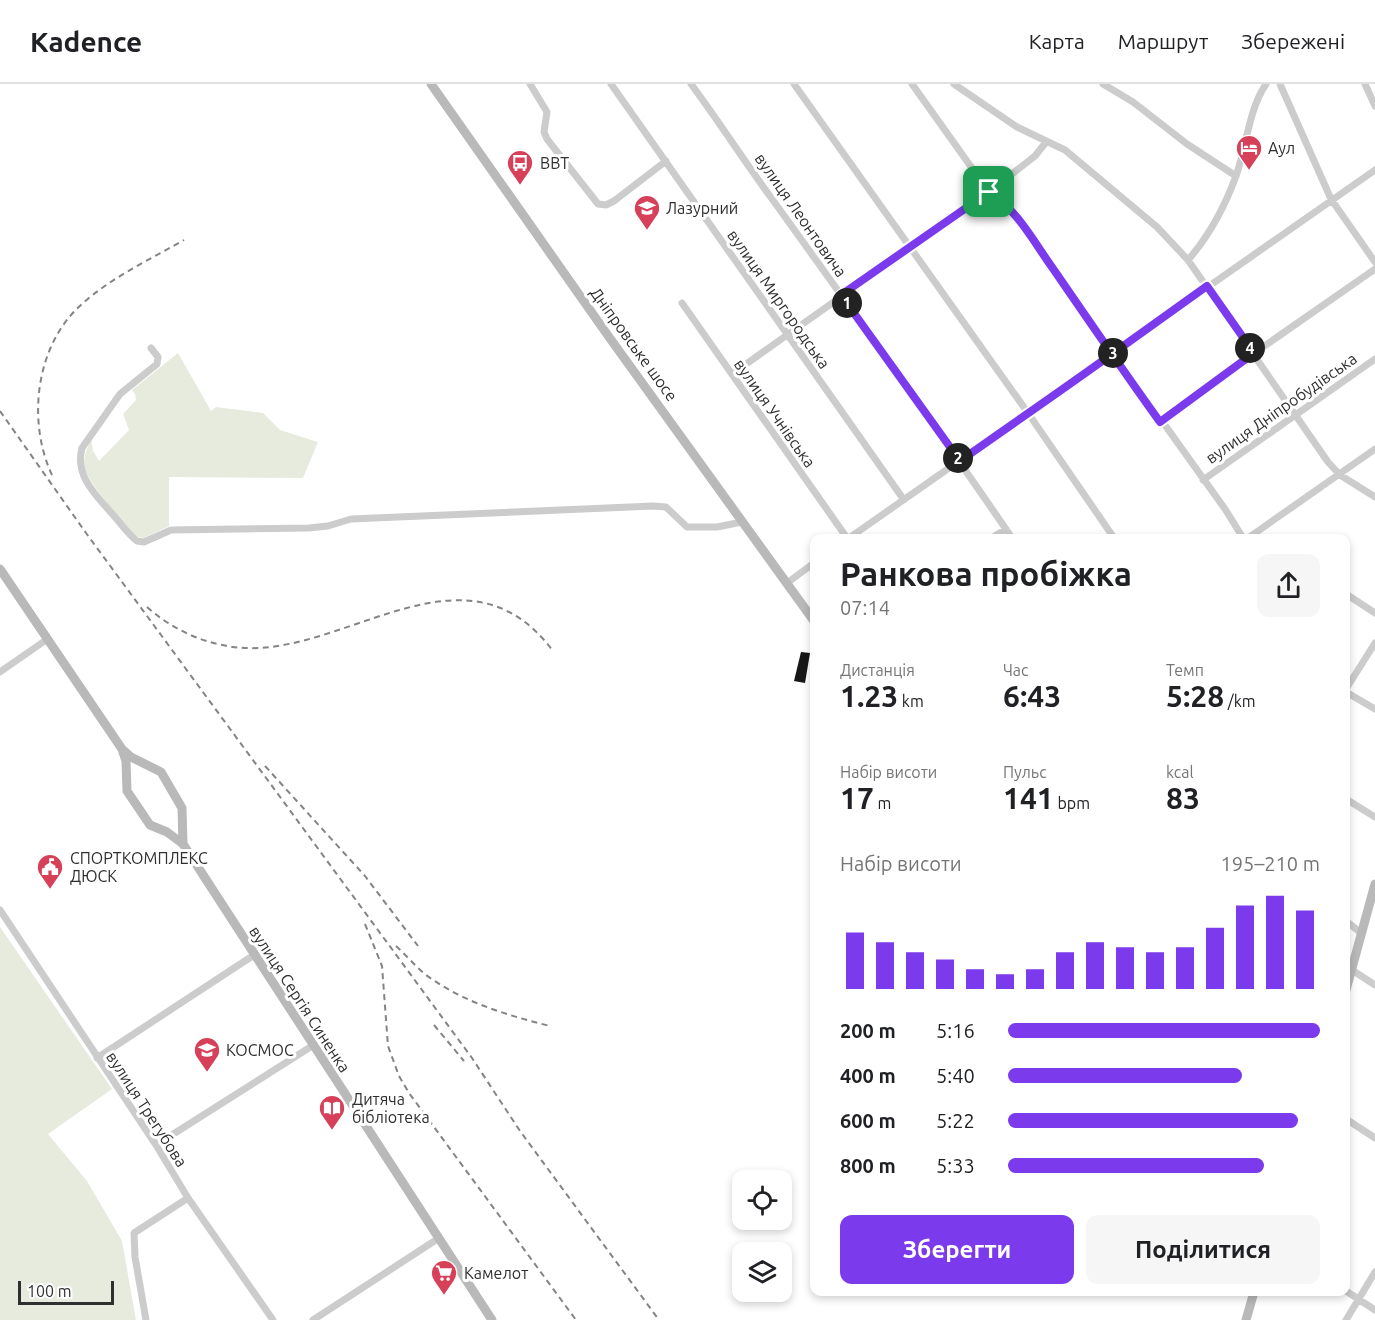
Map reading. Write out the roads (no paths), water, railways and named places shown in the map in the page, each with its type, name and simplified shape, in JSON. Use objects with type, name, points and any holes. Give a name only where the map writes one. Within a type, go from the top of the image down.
[{"type":"street","name":"Дніпровське шосе","points":[[431,84],[810,615]]},
{"type":"street","points":[[530,84],[544,106],[547,119],[544,132],[547,139],[600,206],[616,200],[666,161]]},
{"type":"street","name":"вулиця Миргородська","points":[[611,84],[904,500]]},
{"type":"street","name":"вулиця Леонтовича","points":[[691,84],[960,461],[1009,534]]},
{"type":"street","points":[[794,84],[1111,534]]},
{"type":"street","points":[[912,84],[989,192],[1009,208],[1240,534]]},
{"type":"street","points":[[954,84],[1017,127],[1065,150],[1157,227],[1188,260],[1295,415],[1340,475],[1375,497]]},
{"type":"street","points":[[1103,84],[1133,102],[1187,144],[1236,176]]},
{"type":"street","points":[[1188,260],[1205,239],[1236,176],[1258,99],[1266,84]]},
{"type":"street","points":[[1280,84],[1331,199],[1375,262]]},
{"type":"street","points":[[1365,84],[1375,106]]},
{"type":"street","points":[[732,374],[989,192],[1035,156],[1046,142]]},
{"type":"street","points":[[854,534],[1375,170]]},
{"type":"street","points":[[1160,422],[1375,269]]},
{"type":"street","name":"вулиця Учнівська","points":[[682,303],[845,534]]},
{"type":"street","points":[[151,348],[158,357],[157,364],[120,394],[82,448],[80,456],[81,470],[93,492],[137,541],[144,542],[171,530],[309,528],[355,519],[653,506],[666,507],[687,527],[717,527],[742,522]]},
{"type":"street","name":"вулиця Дніпробудівська","points":[[1203,480],[1375,359]]},
{"type":"street","points":[[1254,534],[1375,449]]},
{"type":"street","points":[[998,534],[1006,529]]},
{"type":"street","points":[[787,583],[810,566]]},
{"type":"street","name":"вулиця Сергія Синенка","points":[[0,570],[122,749],[131,757],[161,772],[182,808],[183,844]]},
{"type":"street","points":[[1350,597],[1375,613]]},
{"type":"street","points":[[0,672],[46,640]]},
{"type":"street","points":[[1350,684],[1375,643]]},
{"type":"street","points":[[1350,693],[1375,709]]},
{"type":"street","name":"вулиця Сергія Синенка","points":[[122,749],[126,761],[126,791],[150,825],[167,832],[183,844],[492,1320]]},
{"type":"street","points":[[1350,801],[1375,817]]},
{"type":"street","points":[[1350,977],[1375,884]]},
{"type":"street","name":"вулиця Трегубова","points":[[0,910],[156,1145],[188,1198],[273,1320]]},
{"type":"street","points":[[1350,924],[1361,933]]},
{"type":"street","points":[[97,1058],[254,955]]},
{"type":"street","points":[[1352,970],[1375,985]]},
{"type":"street","points":[[156,1145],[312,1046]]},
{"type":"street","points":[[1350,1122],[1375,1138]]},
{"type":"street","points":[[146,1320],[134,1251],[134,1233],[188,1198]]},
{"type":"street","points":[[313,1320],[439,1238]]},
{"type":"street","points":[[1346,1320],[1375,1272]]},
{"type":"street","points":[[1350,1294],[1375,1310]]},
{"type":"street","points":[[1246,1320],[1253,1296]]},
{"type":"railway","points":[[52,475],[44,454],[38,408],[45,362],[54,341],[66,321],[94,294],[131,269],[184,240]]},
{"type":"railway","points":[[0,411],[86,533],[472,1058],[520,1131],[659,1320]]},
{"type":"railway","points":[[147,607],[157,616],[192,636],[231,647],[245,648],[285,645],[406,608],[445,601],[483,603],[519,618],[553,651]]},
{"type":"railway","points":[[265,766],[365,876],[418,946]]},
{"type":"railway","points":[[365,924],[382,966],[388,1046],[399,1076],[409,1093],[576,1320]]},
{"type":"railway","points":[[396,946],[426,975],[455,993],[501,1012],[550,1026]]},
{"type":"railway","points":[[434,1025],[464,1061]]},
{"type":"place","name":"Аул","points":[[1249,171]]},
{"type":"place","name":"ВВТ","points":[[520,186]]},
{"type":"place","name":"Лазурний","points":[[647,231]]},
{"type":"place","name":"СПОРТКОМПЛЕКС ДЮСК","points":[[50,890]]},
{"type":"place","name":"КОСМОС","points":[[207,1073]]},
{"type":"place","name":"Дитяча бібліотека","points":[[332,1131]]},
{"type":"place","name":"Камелот","points":[[444,1296]]}]
